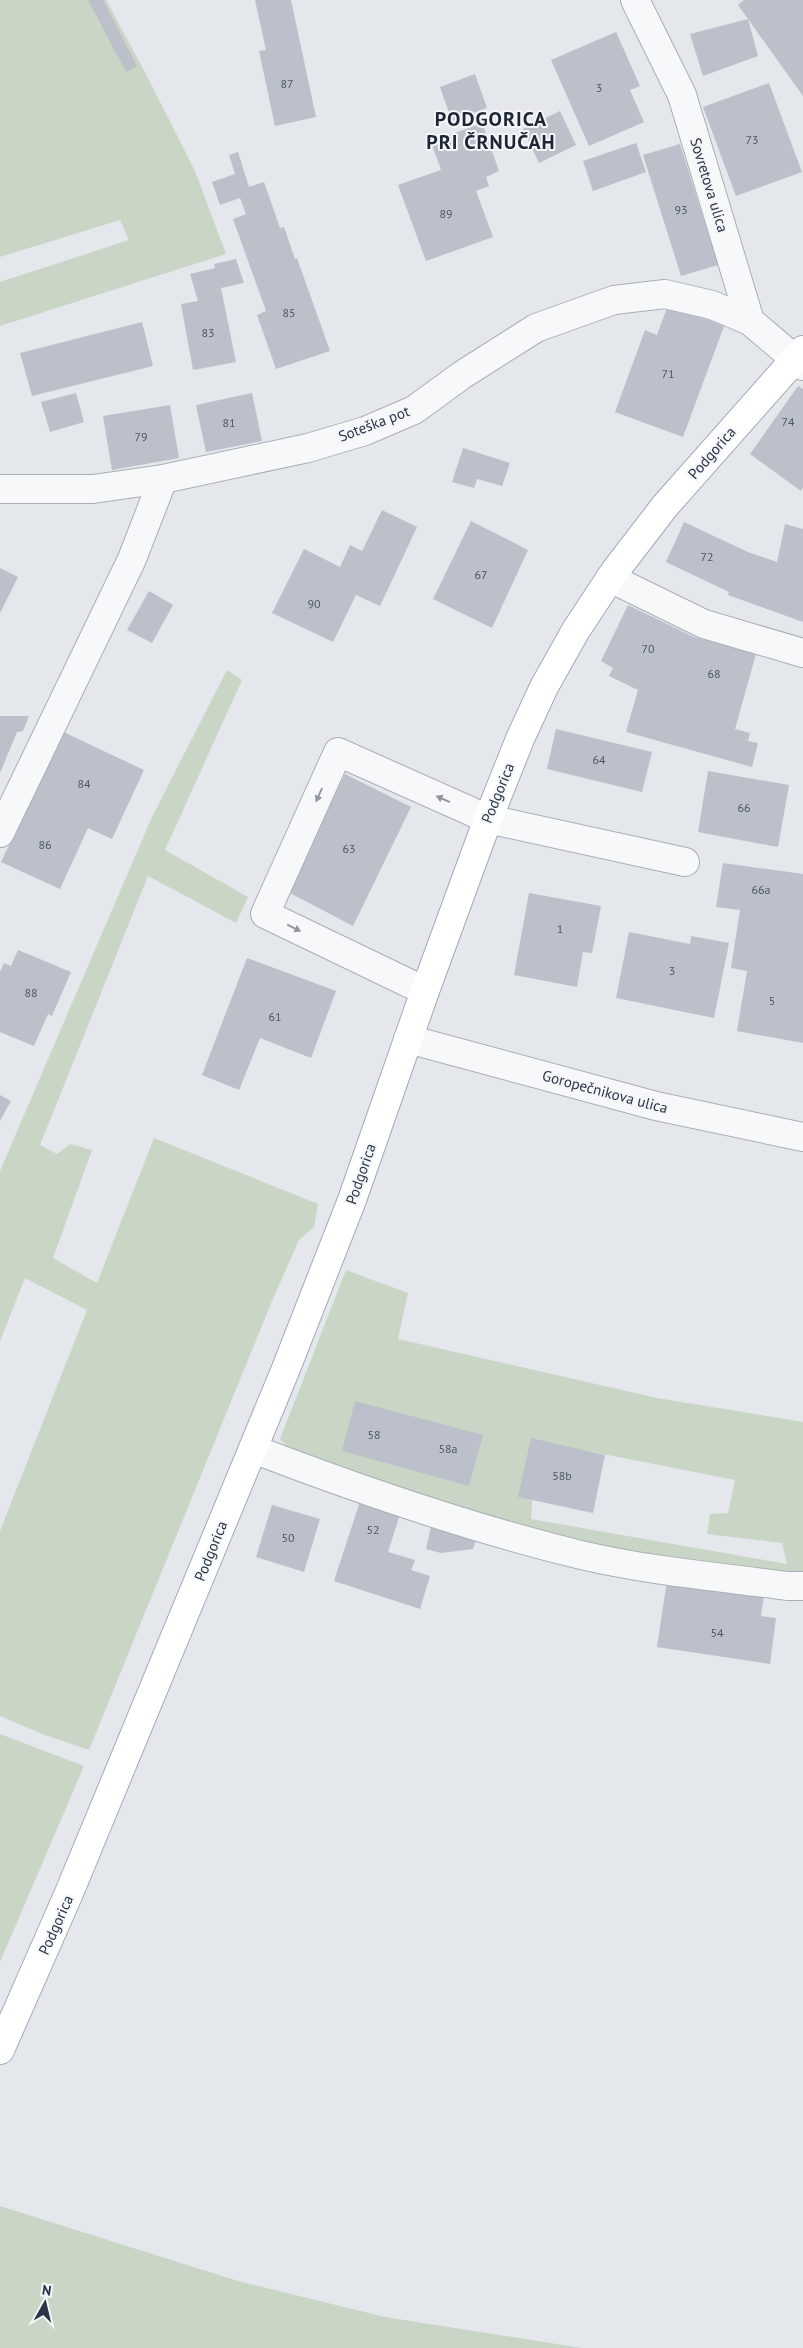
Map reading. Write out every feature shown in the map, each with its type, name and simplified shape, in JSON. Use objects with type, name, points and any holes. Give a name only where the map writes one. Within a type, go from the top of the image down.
[{"type":"main road","name":"Podgorica","points":[[0,2050],[69,1893],[253,1449],[352,1200],[425,991],[488,819],[520,739],[544,687],[610,578],[665,506],[800,358]]},
{"type":"street","name":"Sovretova ulica","points":[[635,0],[682,95],[750,321]]},
{"type":"street","name":"Soteška pot","points":[[0,490],[93,489],[163,479],[308,448],[390,421],[414,410],[462,375],[536,328],[614,300],[665,294],[712,306],[750,321]]},
{"type":"street","points":[[750,321],[800,358]]},
{"type":"street","points":[[0,833],[132,559],[163,479]]},
{"type":"street","points":[[610,578],[704,624],[803,653]]},
{"type":"street","points":[[425,991],[265,914],[338,752],[488,819],[685,862]]},
{"type":"street","name":"Goropečnikova ulica","points":[[408,1039],[656,1106],[803,1137]]},
{"type":"street","points":[[253,1449],[332,1480],[490,1530],[583,1555],[663,1569],[788,1586],[803,1586]]},
{"type":"green space","points":[[0,0],[106,0],[195,171],[226,254],[0,326],[0,282],[129,240],[120,220],[0,257]]},
{"type":"green space","points":[[227,670],[242,680],[165,850],[248,897],[236,923],[148,876],[40,1145],[57,1154],[70,1144],[92,1150],[53,1258],[97,1283],[154,1138],[318,1204],[314,1227],[299,1240],[272,1301],[89,1750],[45,1735],[0,1716],[0,1531],[87,1310],[25,1278],[0,1341],[0,1171],[152,817]]},
{"type":"green space","points":[[346,1270],[408,1293],[398,1339],[657,1398],[803,1422],[803,1580],[591,1548],[296,1456],[280,1439]],"holes":[[[552,1444],[735,1480],[728,1513],[710,1514],[707,1534],[782,1543],[787,1564],[531,1519],[533,1488]]]},
{"type":"green space","points":[[0,1734],[84,1766],[0,1962]]},
{"type":"green space","points":[[0,2206],[238,2281],[385,2317],[582,2348],[0,2348]]},
{"type":"building","points":[[88,0],[103,0],[137,66],[126,72]]},
{"type":"building","points":[[255,0],[291,0],[316,117],[275,126],[259,51],[266,50]]},
{"type":"building","points":[[744,0],[803,0],[803,96],[738,5]]},
{"type":"building","points":[[748,19],[758,56],[703,76],[690,34]]},
{"type":"building","points":[[616,32],[640,86],[630,90],[644,122],[589,146],[551,60]]},
{"type":"building","points":[[475,74],[487,108],[452,121],[440,87]]},
{"type":"building","points":[[769,83],[802,172],[736,196],[703,107]]},
{"type":"building","points":[[560,111],[576,145],[539,163],[523,129]]},
{"type":"building","points":[[482,123],[499,171],[486,177],[489,186],[476,191],[493,237],[426,261],[398,185],[441,170],[431,142]]},
{"type":"building","points":[[636,143],[646,172],[593,191],[583,161]]},
{"type":"building","points":[[680,144],[718,265],[681,276],[643,155]]},
{"type":"building","points":[[238,152],[249,187],[264,182],[280,228],[284,227],[295,259],[297,258],[330,351],[276,369],[257,315],[266,311],[233,219],[246,214],[240,198],[220,205],[212,182],[235,174],[229,155]]},
{"type":"building","points":[[236,259],[244,283],[221,288],[236,362],[193,370],[181,304],[198,301],[190,274],[215,268],[214,264]]},
{"type":"building","points":[[668,305],[724,326],[683,437],[615,412],[645,330],[657,335]]},
{"type":"building","points":[[142,322],[153,366],[32,396],[20,353]]},
{"type":"building","points":[[798,386],[803,389],[803,487],[801,491],[750,454]]},
{"type":"building","points":[[76,393],[84,422],[50,432],[41,402]]},
{"type":"building","points":[[252,393],[262,441],[206,452],[196,405]]},
{"type":"building","points":[[170,405],[179,458],[112,470],[103,416]]},
{"type":"building","points":[[463,448],[510,463],[502,486],[477,479],[474,488],[452,482]]},
{"type":"building","points":[[382,510],[417,527],[380,606],[356,595],[333,642],[272,613],[304,549],[340,567],[350,545],[362,551]]},
{"type":"building","points":[[471,521],[528,550],[492,628],[433,599]]},
{"type":"building","points":[[684,522],[748,552],[777,562],[785,524],[803,529],[803,622],[728,595],[729,592],[666,562]]},
{"type":"building","points":[[0,568],[18,577],[0,613]]},
{"type":"building","points":[[149,591],[173,605],[152,643],[127,630]]},
{"type":"building","points":[[628,605],[694,637],[756,654],[735,729],[750,733],[748,741],[758,743],[752,767],[626,732],[638,690],[609,676],[613,668],[601,661]]},
{"type":"building","points":[[0,716],[29,716],[23,731],[17,732],[0,773]]},
{"type":"building","points":[[57,729],[144,770],[112,839],[88,828],[60,889],[1,862],[30,801]]},
{"type":"building","points":[[556,729],[652,752],[642,792],[547,769]]},
{"type":"building","points":[[708,771],[789,785],[778,847],[698,832]]},
{"type":"building","points":[[345,774],[411,807],[353,926],[288,892]]},
{"type":"building","points":[[723,863],[803,874],[803,1043],[737,1031],[747,971],[731,968],[740,910],[716,907]]},
{"type":"building","points":[[529,893],[601,906],[592,953],[583,952],[577,987],[514,975]]},
{"type":"building","points":[[629,932],[690,944],[691,936],[729,943],[714,1018],[616,998]]},
{"type":"building","points":[[18,950],[71,972],[52,1016],[48,1014],[34,1046],[0,1032],[0,972],[4,963],[11,966]]},
{"type":"building","points":[[247,958],[336,991],[311,1058],[260,1038],[239,1090],[202,1075]]},
{"type":"building","points":[[0,1095],[11,1101],[0,1121]]},
{"type":"building","points":[[355,1401],[483,1435],[469,1486],[342,1451]]},
{"type":"building","points":[[531,1438],[605,1455],[593,1513],[518,1497]]},
{"type":"building","points":[[362,1495],[402,1508],[388,1552],[415,1560],[411,1570],[430,1576],[420,1609],[334,1581]]},
{"type":"building","points":[[272,1505],[320,1519],[304,1572],[256,1557]]},
{"type":"building","points":[[432,1521],[478,1534],[473,1549],[441,1553],[426,1549]]},
{"type":"building","points":[[668,1574],[765,1589],[761,1616],[776,1618],[770,1664],[657,1647]]},
{"type":"district","name":"PODGORICA PRI ČRNUČAH","points":[[491,130]]}]
